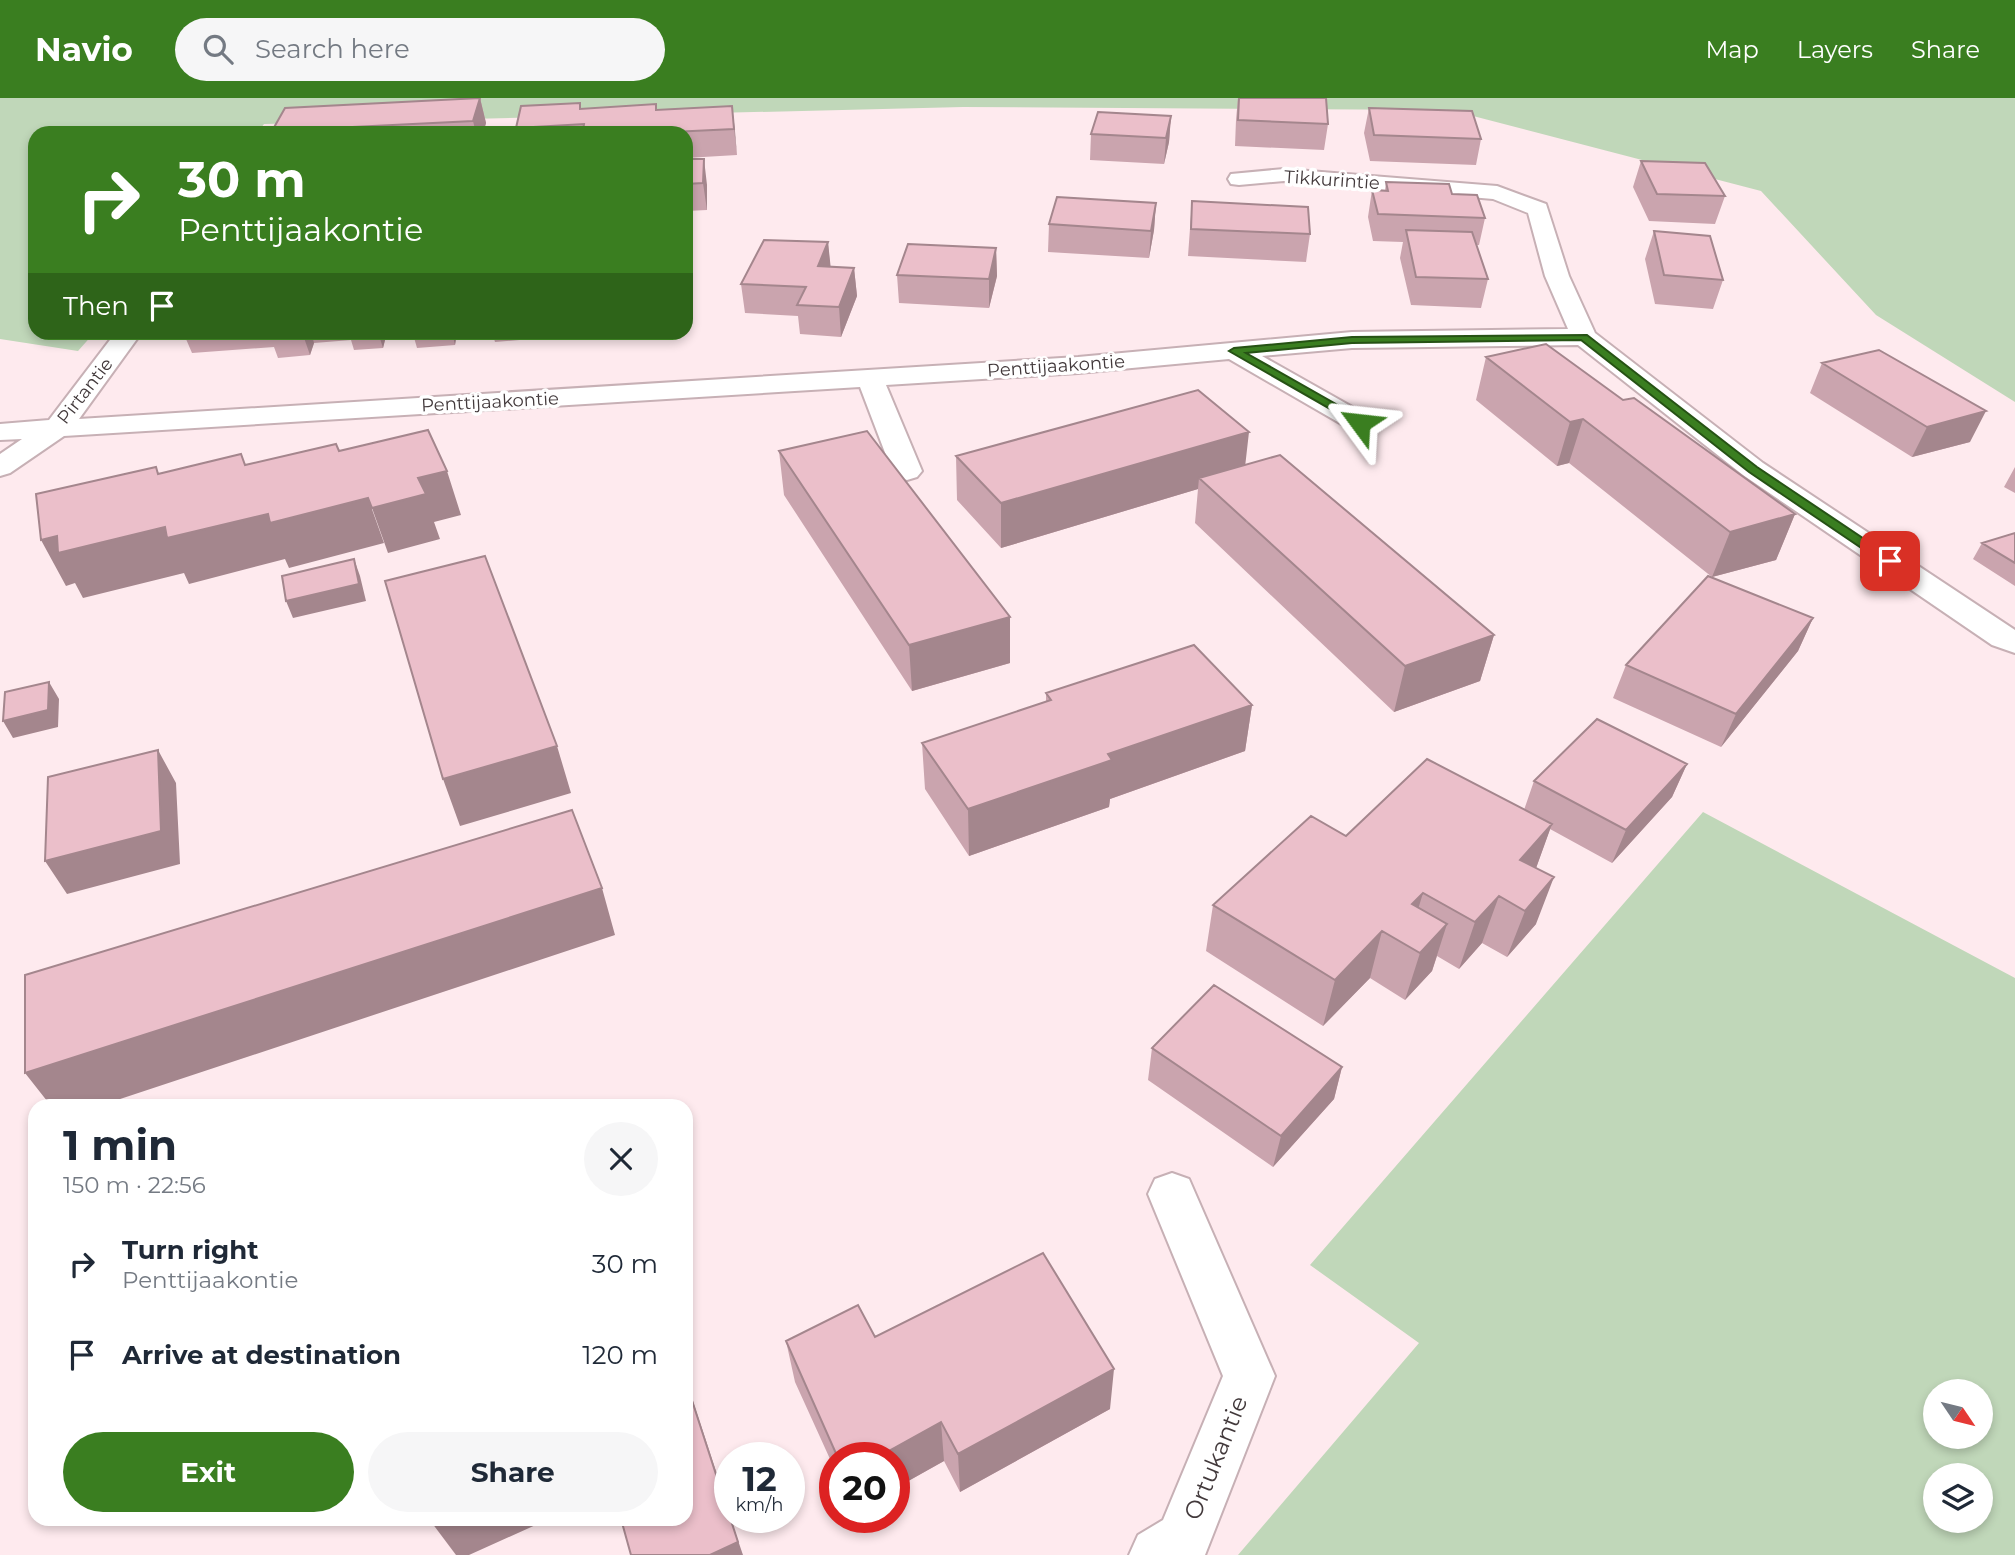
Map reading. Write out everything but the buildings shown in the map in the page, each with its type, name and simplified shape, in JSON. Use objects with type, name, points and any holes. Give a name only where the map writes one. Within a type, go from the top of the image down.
[{"type":"street","name":"Tikkurintie","points":[[1239,179],[1284,175],[1497,193],[1538,209],[1558,276],[1584,337]]},
{"type":"street","name":"Penttijaakontie","points":[[0,432],[1078,365],[1352,340],[1584,337]]},
{"type":"street","points":[[1584,337],[1753,469],[2015,643]]},
{"type":"street","name":"Pirtantie","points":[[0,467],[58,428],[124,340]]},
{"type":"street","points":[[1234,351],[1360,423]]},
{"type":"street","points":[[870,378],[907,471]]},
{"type":"street","name":"Ortukantie","points":[[1158,1555],[1183,1541],[1249,1376],[1172,1194]]},
{"type":"green space","points":[[0,98],[2015,98],[2015,402],[1876,315],[1761,191],[1450,110],[963,107],[262,126],[28,126],[28,340],[88,340],[78,351],[0,339]]},
{"type":"green space","points":[[1703,812],[2015,978],[2015,1555],[1238,1555],[1419,1343],[1310,1265]]},
{"type":"route","points":[[1360,423],[1234,351],[1352,340],[1584,337],[1753,469],[1890,561]]}]
